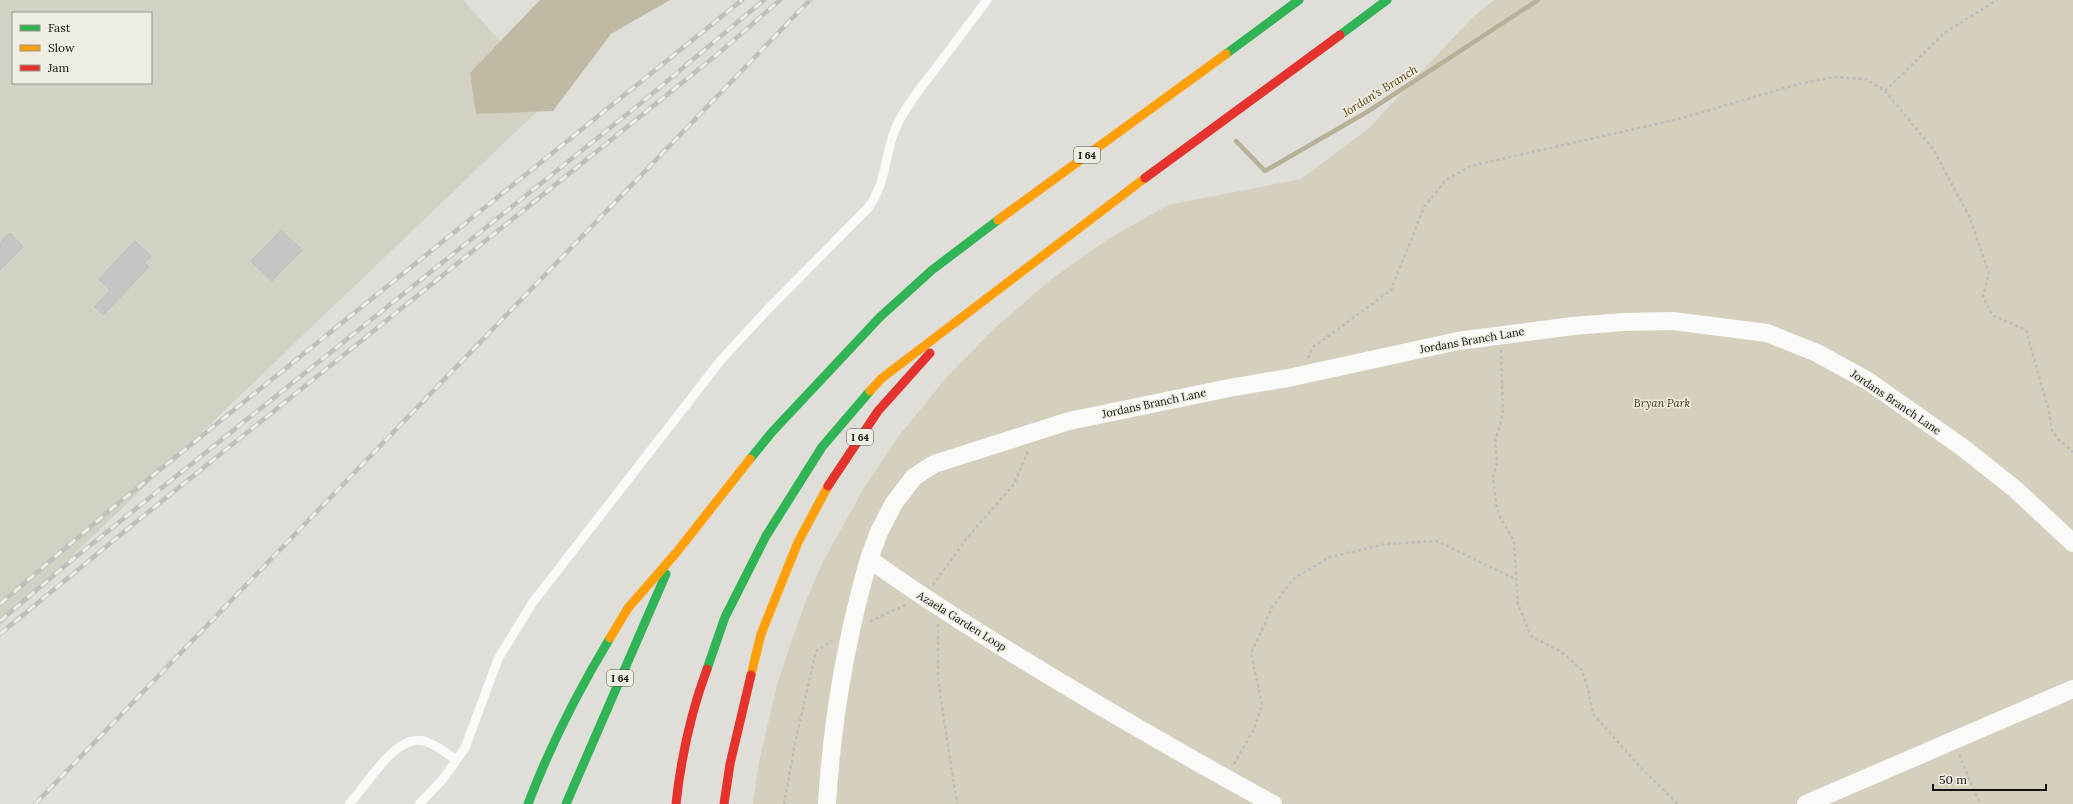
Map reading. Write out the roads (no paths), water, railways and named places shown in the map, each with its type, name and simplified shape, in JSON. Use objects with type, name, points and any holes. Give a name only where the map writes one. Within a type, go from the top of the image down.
[{"type":"highway","name":"I 64","points":[[566,804],[676,553],[772,432],[880,317],[927,276],[979,234],[1299,0]]},
{"type":"highway","name":"I 64","points":[[724,804],[730,764],[761,634],[798,542],[831,480],[878,411],[967,311],[1388,0]]},
{"type":"highway","points":[[676,804],[680,768],[699,690],[725,617],[766,536],[822,447],[882,378],[967,311]]},
{"type":"highway","points":[[528,804],[544,761],[585,680],[628,608],[676,553]]},
{"type":"highway","points":[[730,764],[731,804]]},
{"type":"street","name":"Jordans Branch Lane","points":[[869,559],[879,532],[894,502],[914,478],[934,464],[1069,421],[1458,341],[1500,334],[1623,322],[1673,321],[1766,332],[1817,352],[1868,381],[1962,447],[2010,484],[2073,543]]},
{"type":"street","name":"Azaela Garden Loop","points":[[869,559],[931,601],[1038,669],[1225,779],[1273,804]]},
{"type":"street","points":[[827,804],[841,680],[850,630],[869,559]]},
{"type":"street","points":[[1806,804],[1953,742],[2073,689]]},
{"type":"lane","points":[[419,804],[443,779],[465,748],[498,659],[533,602],[721,360],[868,208],[877,196],[882,182],[888,152],[898,123],[919,91],[987,0]]},
{"type":"lane","points":[[349,804],[362,791],[386,757],[411,740],[423,740],[437,746],[456,760]]},
{"type":"waterway","name":"Jordan's Branch","points":[[1236,141],[1265,171],[1367,112],[1538,0]]},
{"type":"railway","points":[[0,604],[110,510],[742,0]]},
{"type":"railway","points":[[0,621],[72,560],[641,103],[764,0]]},
{"type":"railway","points":[[0,634],[136,522],[719,53],[780,0]]},
{"type":"railway","points":[[35,804],[810,0]]},
{"type":"park label","name":"Bryan Park","points":[[1662,403]]}]
